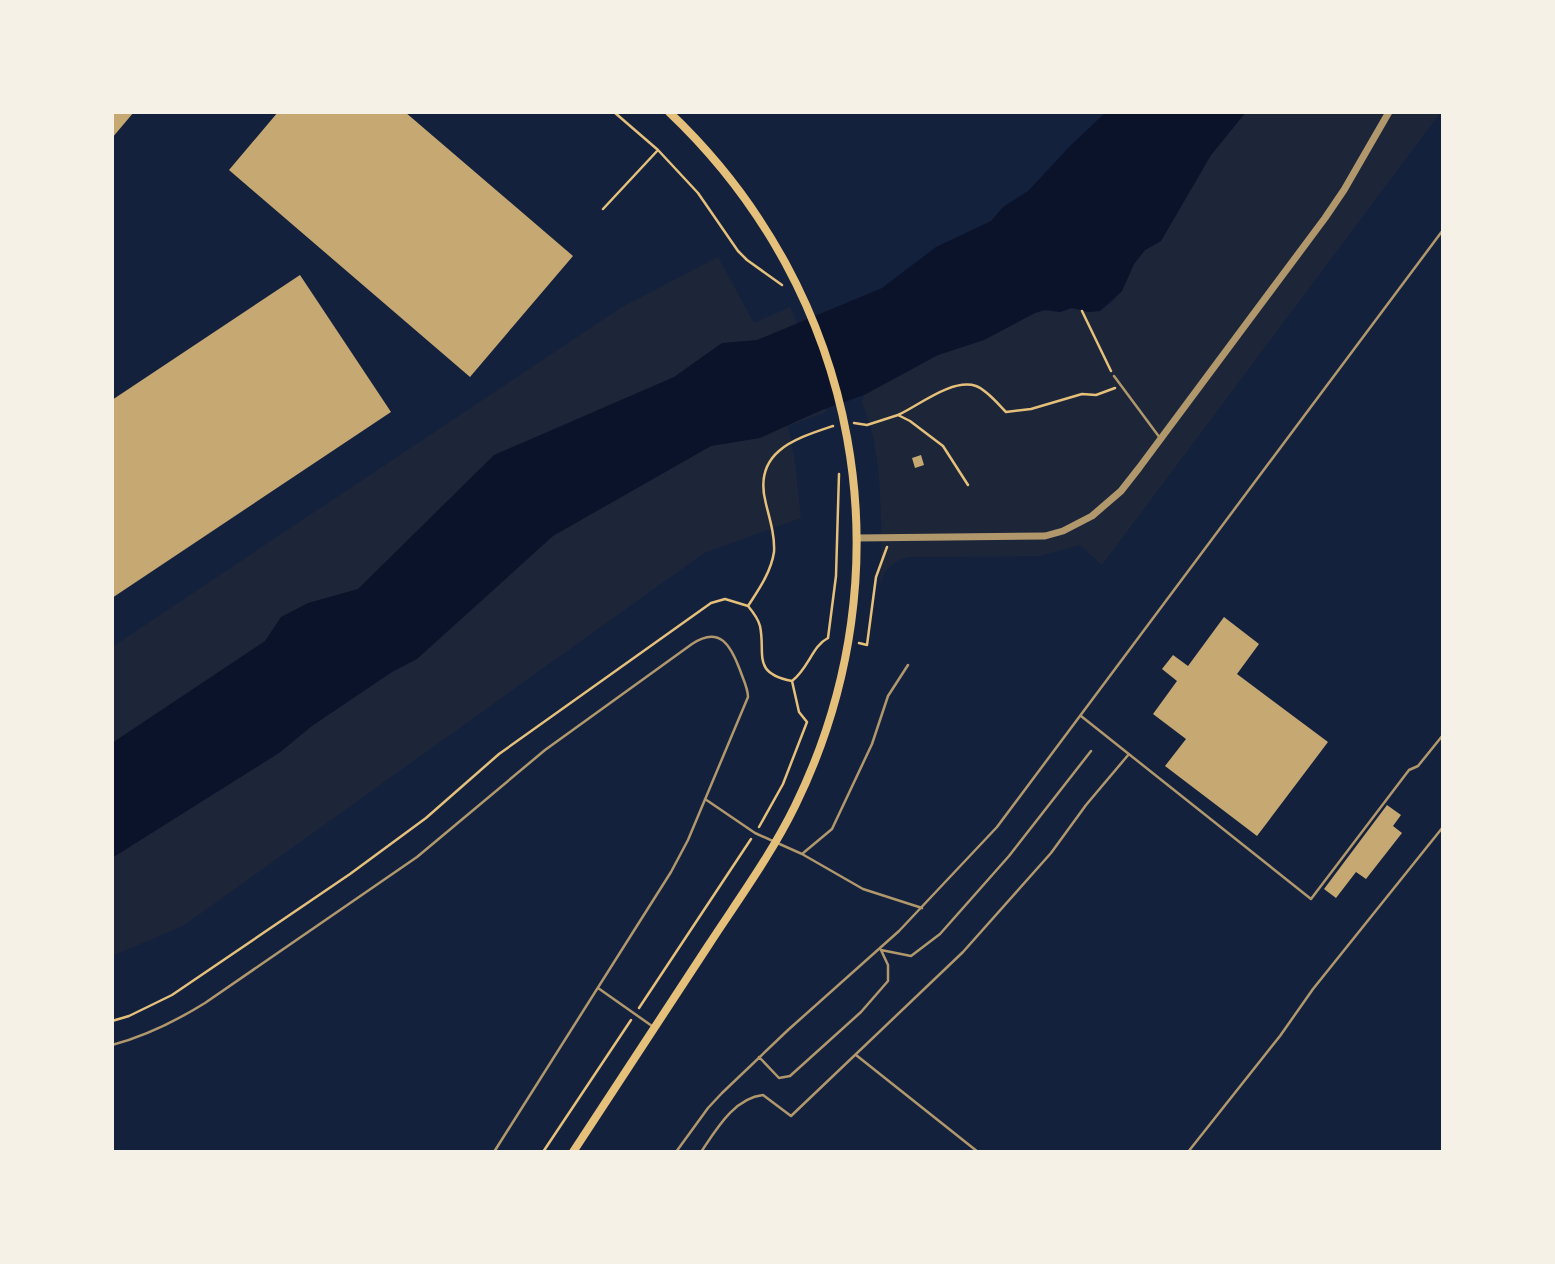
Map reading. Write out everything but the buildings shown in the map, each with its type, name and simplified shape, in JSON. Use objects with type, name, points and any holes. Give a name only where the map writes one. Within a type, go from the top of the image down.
[{"type":"main road","points":[[573,1152],[775,842],[794,808],[817,756],[837,696],[849,640],[857,538],[850,453],[836,383],[799,288],[768,231],[715,159],[669,112]]},
{"type":"street","points":[[857,538],[1033,537],[1063,531],[1107,505],[1121,491],[1325,218],[1389,112]]},
{"type":"lane","points":[[677,1152],[708,1108],[760,1057],[881,950],[997,827],[1443,229]]},
{"type":"lane","points":[[1114,376],[1160,439]]},
{"type":"lane","points":[[112,1045],[145,1035],[215,996],[424,851],[505,780],[696,641],[712,637],[723,640],[730,646],[748,694],[742,714],[681,854],[494,1152]]},
{"type":"lane","points":[[802,854],[832,829],[872,744],[888,696],[908,665]]},
{"type":"lane","points":[[1081,716],[1311,899],[1409,770],[1418,766],[1443,735]]},
{"type":"lane","points":[[881,950],[911,956],[940,934],[1009,856],[1091,751]]},
{"type":"lane","points":[[701,1152],[723,1118],[753,1096],[763,1095],[791,1116],[972,943],[1051,853],[1086,805],[1129,754]]},
{"type":"lane","points":[[705,799],[755,833],[802,854],[863,890],[922,908]]},
{"type":"lane","points":[[1188,1152],[1280,1036],[1313,989],[1443,827]]},
{"type":"lane","points":[[760,1057],[779,1078],[790,1076],[860,1012],[888,981],[888,965],[881,950]]},
{"type":"lane","points":[[598,988],[654,1028]]},
{"type":"lane","points":[[856,1055],[978,1152]]},
{"type":"path","points":[[614,112],[658,150],[698,194],[738,251],[754,266],[776,278],[785,289]]},
{"type":"path","points":[[603,209],[658,150]]},
{"type":"path","points":[[1082,311],[1114,376]]},
{"type":"path","points":[[851,423],[867,425],[898,415],[938,393],[966,385],[978,387],[1006,412],[1031,409],[1082,394],[1096,395],[1121,386]]},
{"type":"path","points":[[898,415],[943,446],[968,485]]},
{"type":"path","points":[[831,416],[833,427]]},
{"type":"path","points":[[748,606],[766,577],[774,551],[763,486],[768,464],[782,447],[793,440],[839,424]]},
{"type":"path","points":[[792,681],[807,667],[821,641],[828,638],[836,576],[838,465]]},
{"type":"path","points":[[849,640],[867,645],[876,577],[891,538]]},
{"type":"path","points":[[112,1021],[129,1016],[172,995],[350,874],[426,818],[499,754],[711,603],[725,599],[748,606],[760,624],[760,652],[765,666],[771,674],[792,681]]},
{"type":"path","points":[[542,1152],[755,833],[783,784],[807,722],[799,712],[792,681]]},
{"type":"shaded area","points":[[1106,112],[1246,112],[1211,155],[1161,241],[1145,250],[1134,264],[1122,291],[1100,311],[1088,312],[1072,308],[1060,312],[1045,310],[1035,313],[984,340],[938,355],[864,395],[822,410],[760,438],[711,446],[553,536],[417,659],[392,672],[312,726],[279,753],[112,858],[112,743],[265,641],[281,617],[308,603],[358,589],[494,455],[674,377],[722,343],[757,340],[882,288],[936,247],[991,221],[1003,207],[1028,191]]},
{"type":"shaded area","points":[[1246,112],[1441,112],[1102,565],[1080,545],[1040,556],[911,557],[891,566],[884,574],[880,586],[878,468],[869,422],[862,403],[864,395],[938,355],[984,340],[1034,313],[1045,310],[1060,312],[1072,308],[1088,312],[1100,311],[1122,291],[1134,264],[1145,250],[1161,241],[1211,155]]},
{"type":"shaded area","points":[[718,257],[754,323],[790,307],[803,336],[826,412],[788,426],[801,518],[704,553],[183,926],[112,956],[112,647],[622,307]]}]
